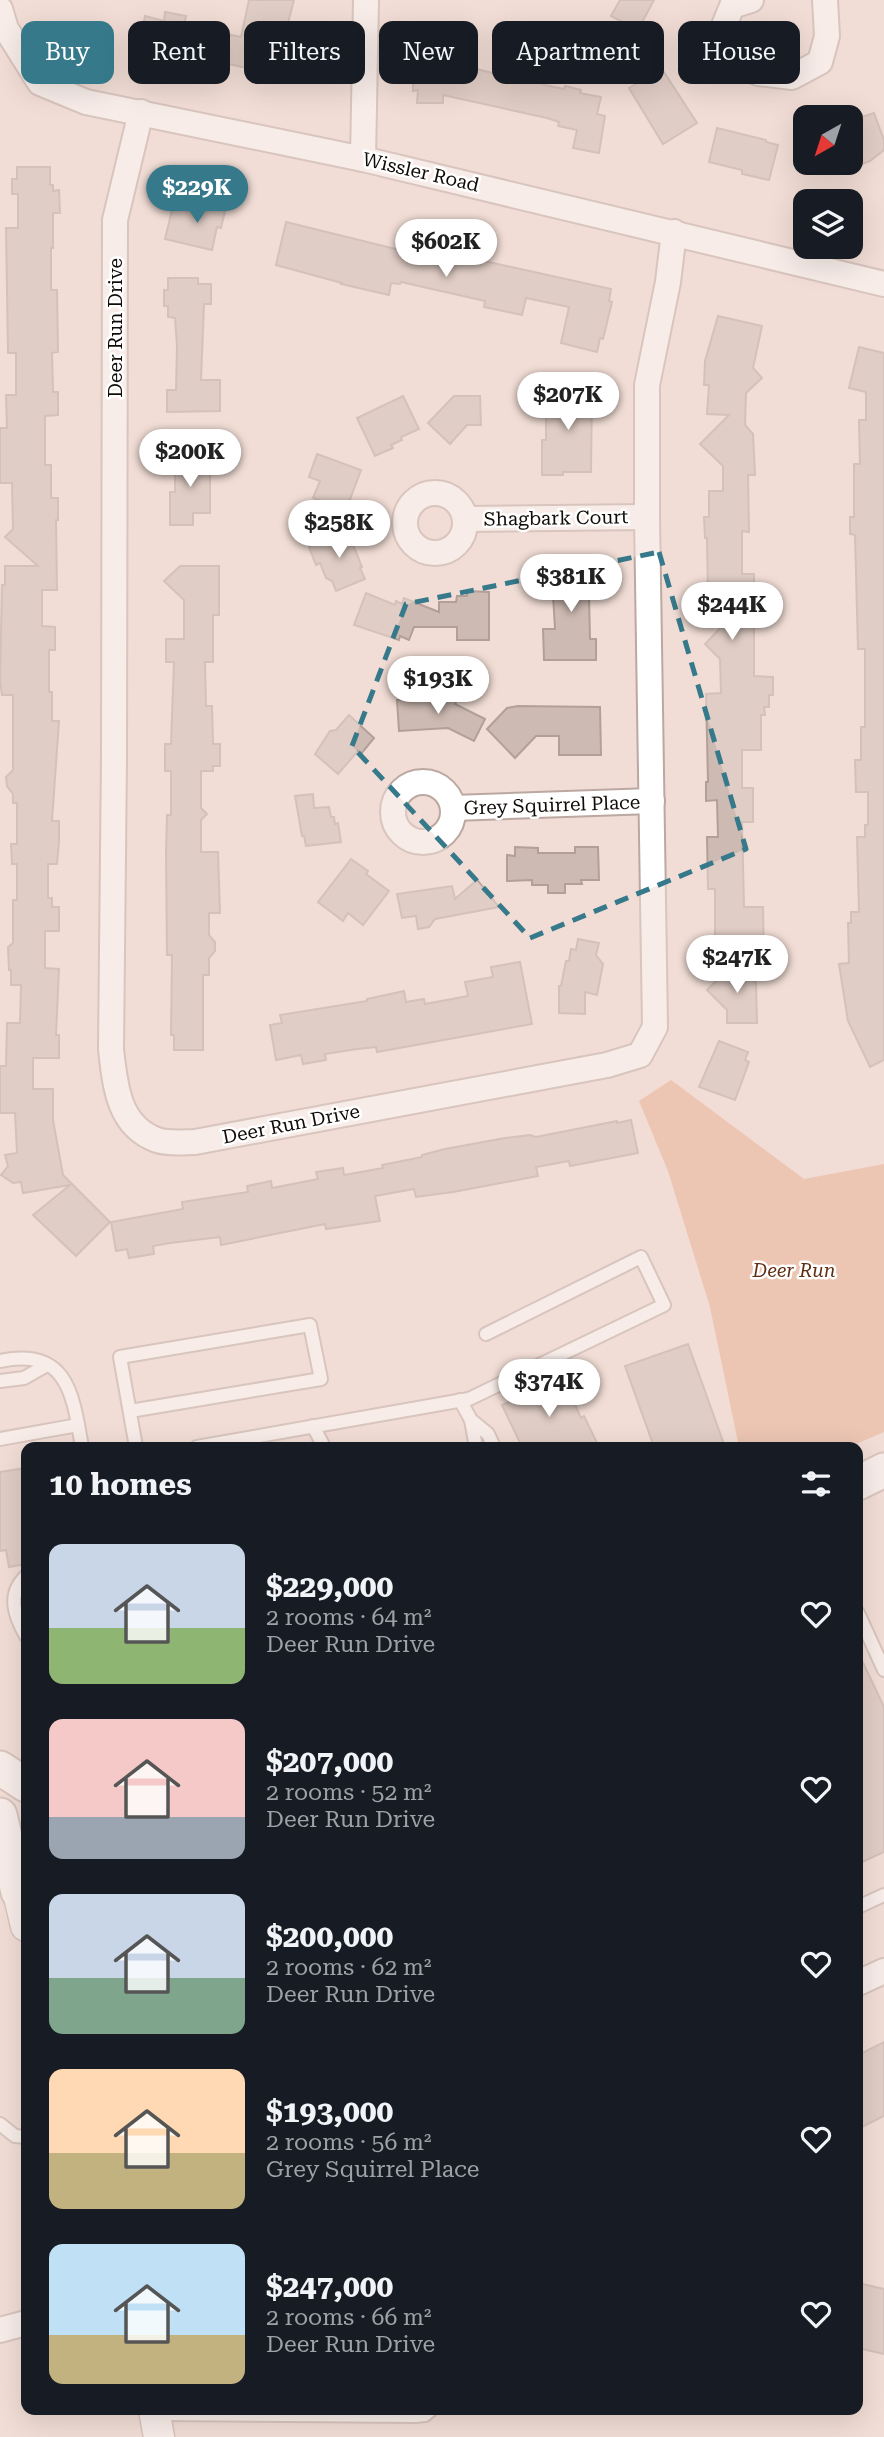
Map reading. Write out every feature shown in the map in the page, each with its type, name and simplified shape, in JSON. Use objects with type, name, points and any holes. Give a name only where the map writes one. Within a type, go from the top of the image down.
[{"type":"main road","points":[[863,1480],[884,1470]]},
{"type":"main road","points":[[0,1768],[21,1782]]},
{"type":"main road","points":[[0,1815],[12,1857],[15,1893]]},
{"type":"street","points":[[363,159],[366,0]]},
{"type":"street","points":[[751,0],[732,6],[719,38],[732,60],[758,73],[792,77],[820,62],[827,36],[825,0]]},
{"type":"street","name":"Wissler Road","points":[[0,9],[6,29],[40,83],[86,103],[363,159],[884,284]]},
{"type":"street","name":"Deer Run Drive","points":[[141,112],[115,220],[111,1049],[116,1093],[131,1125],[158,1141],[195,1142],[607,1065],[640,1055],[655,1027],[647,385],[668,282],[674,232]]},
{"type":"street","name":"Shagbark Court","points":[[465,519],[647,517]]},
{"type":"street","name":"Grey Squirrel Place","points":[[453,808],[652,801]]},
{"type":"street","points":[[15,1893],[21,1911]]},
{"type":"street","points":[[863,1981],[884,1971]]},
{"type":"street","points":[[0,2330],[21,2324]]},
{"type":"lane","points":[[263,1442],[313,1426],[469,1399],[664,1305],[640,1257],[486,1334]]},
{"type":"lane","points":[[130,1411],[321,1379],[310,1325],[120,1357],[135,1442]]},
{"type":"lane","points":[[0,1361],[20,1357],[47,1364],[63,1375],[76,1410],[81,1442]]},
{"type":"lane","points":[[0,1381],[24,1378],[47,1364]]},
{"type":"lane","points":[[460,1400],[471,1420],[474,1442]]},
{"type":"lane","points":[[471,1420],[488,1434],[492,1442]]},
{"type":"lane","points":[[0,1439],[78,1425]]},
{"type":"lane","points":[[313,1426],[321,1442]]},
{"type":"lane","points":[[21,1583],[14,1593],[14,1607],[21,1627]]},
{"type":"lane","points":[[863,1624],[884,1670]]},
{"type":"lane","points":[[863,1905],[884,1895]]},
{"type":"lane","points":[[0,2124],[15,2136],[21,2137]]},
{"type":"lane","points":[[156,2420],[425,2415]]},
{"type":"highlighted area","points":[[659,552],[746,849],[530,938],[352,746],[406,604]]},
{"type":"green space","name":"Deer Run","points":[[671,1080],[804,1179],[884,1164],[884,1432],[861,1442],[738,1442],[710,1307],[668,1171],[639,1101]]},
{"type":"building","points":[[249,0],[294,0],[288,21],[244,21]]},
{"type":"building","points":[[620,0],[654,0],[643,21],[621,21],[611,16]]},
{"type":"building","points":[[165,12],[186,16],[185,21],[164,21]]},
{"type":"building","points":[[145,16],[164,21],[144,21]]},
{"type":"building","points":[[244,23],[244,67],[230,64],[230,35],[241,37]]},
{"type":"building","points":[[478,69],[492,73],[492,84],[543,84],[581,90],[580,93],[601,97],[597,114],[605,116],[599,153],[573,148],[577,130],[558,126],[559,122],[547,118],[443,95],[443,103],[417,103],[418,90],[413,91],[413,84],[478,84]]},
{"type":"building","points":[[664,72],[697,123],[663,144],[629,88],[636,84],[664,84]]},
{"type":"building","points":[[874,113],[884,140],[884,150],[863,163],[863,117]]},
{"type":"building","points":[[717,128],[778,145],[769,180],[709,162]]},
{"type":"building","points":[[17,167],[50,167],[50,185],[53,185],[53,191],[59,190],[60,213],[53,213],[51,248],[51,290],[57,290],[58,352],[52,353],[53,392],[58,392],[58,415],[45,416],[45,465],[51,465],[51,498],[58,498],[57,590],[42,590],[42,626],[55,627],[55,650],[49,650],[49,692],[52,692],[52,721],[59,721],[52,821],[59,821],[59,842],[57,864],[48,864],[48,898],[52,898],[52,907],[59,907],[59,931],[45,931],[45,968],[59,969],[56,1035],[59,1035],[59,1058],[33,1058],[33,1089],[53,1089],[53,1120],[63,1175],[110,1222],[76,1256],[33,1215],[70,1185],[23,1193],[21,1182],[13,1183],[1,1175],[8,1166],[5,1155],[17,1153],[15,1113],[0,1113],[0,1066],[6,1066],[7,1023],[20,1023],[21,985],[11,985],[9,970],[8,947],[13,943],[13,900],[17,900],[17,864],[12,864],[11,844],[17,844],[17,803],[13,803],[13,794],[7,786],[6,777],[13,770],[13,695],[2,695],[0,681],[2,585],[5,585],[5,566],[38,566],[5,537],[13,529],[12,483],[0,483],[0,428],[7,428],[6,395],[16,395],[16,353],[8,353],[6,228],[18,228],[18,194],[12,194],[12,179],[17,179]]},
{"type":"building","points":[[206,198],[227,203],[221,228],[217,227],[212,250],[165,239],[173,206],[202,213]]},
{"type":"building","points":[[286,222],[420,255],[438,258],[439,251],[611,289],[609,301],[612,302],[603,339],[600,338],[597,352],[561,343],[569,307],[526,298],[522,315],[484,307],[485,301],[401,282],[391,283],[389,295],[276,265]]},
{"type":"building","points":[[168,278],[198,278],[198,284],[211,284],[211,304],[204,304],[201,380],[220,380],[220,411],[167,412],[167,390],[176,390],[177,346],[175,318],[168,317],[168,306],[164,306],[164,290],[168,290]]},
{"type":"building","points":[[718,316],[762,326],[753,368],[762,378],[746,393],[745,425],[753,434],[755,475],[748,475],[749,532],[742,531],[742,574],[754,574],[754,676],[773,677],[773,695],[769,695],[769,707],[764,707],[765,715],[761,715],[761,750],[742,750],[742,788],[753,788],[753,822],[742,822],[744,907],[763,907],[764,961],[708,962],[707,936],[715,936],[715,889],[708,889],[707,837],[718,837],[717,800],[706,801],[706,694],[721,693],[720,659],[705,644],[725,623],[725,598],[708,598],[704,517],[709,517],[709,491],[723,491],[723,466],[700,444],[729,415],[707,414],[709,385],[704,385],[705,361]]},
{"type":"building","points":[[859,347],[884,353],[884,1060],[870,1067],[848,1021],[839,964],[849,963],[848,923],[851,923],[851,912],[859,912],[857,837],[865,837],[865,825],[868,825],[868,792],[856,792],[855,760],[861,760],[861,727],[865,727],[865,649],[858,649],[855,535],[850,534],[850,517],[854,517],[854,464],[860,464],[859,420],[866,420],[866,392],[849,388]]},
{"type":"building","points":[[546,390],[592,390],[591,472],[542,475],[542,440],[546,440]]},
{"type":"building","points":[[403,396],[419,429],[401,437],[402,440],[391,445],[393,448],[375,456],[357,418]]},
{"type":"building","points":[[454,396],[480,396],[481,425],[467,425],[450,444],[428,423]]},
{"type":"building","points":[[317,454],[361,470],[346,510],[313,498],[320,481],[309,477]]},
{"type":"building","points":[[175,455],[210,455],[210,513],[193,513],[193,525],[170,525],[170,492],[175,492]]},
{"type":"building","points":[[347,530],[365,579],[336,591],[332,581],[326,578],[320,563],[316,565],[309,547]]},
{"type":"building","points":[[551,561],[567,561],[567,567],[597,567],[597,595],[589,595],[590,639],[596,639],[596,660],[544,660],[543,629],[555,629]]},
{"type":"building","points":[[180,566],[219,566],[219,615],[213,615],[213,662],[205,662],[206,706],[212,706],[213,744],[220,744],[220,766],[213,766],[213,771],[201,771],[201,808],[207,814],[201,820],[201,852],[218,852],[220,913],[209,913],[209,935],[215,942],[215,951],[209,958],[209,975],[203,975],[203,1050],[174,1050],[174,1035],[171,1035],[172,955],[167,955],[166,852],[167,815],[171,815],[171,771],[165,771],[165,744],[171,744],[174,662],[166,662],[166,639],[184,639],[184,600],[164,581]]},
{"type":"building","points":[[467,591],[489,592],[489,640],[457,640],[457,627],[414,627],[409,640],[400,636],[399,640],[354,625],[366,593],[395,605],[396,601],[402,604],[404,598],[439,612],[439,602],[456,602],[457,596],[467,596]]},
{"type":"building","points":[[459,696],[455,704],[485,719],[474,741],[448,728],[399,731],[397,700]]},
{"type":"building","points":[[600,707],[601,755],[559,755],[559,736],[536,736],[515,758],[487,729],[507,708]]},
{"type":"building","points":[[349,715],[374,738],[361,754],[358,751],[338,774],[315,754],[330,731],[336,730]]},
{"type":"building","points":[[313,794],[314,808],[329,807],[331,817],[334,817],[335,824],[338,823],[341,842],[306,846],[295,796]]},
{"type":"building","points":[[515,847],[538,848],[538,853],[575,853],[575,847],[598,847],[599,880],[581,880],[582,884],[565,884],[565,893],[548,893],[548,885],[532,885],[532,880],[507,881],[507,855],[515,856]]},
{"type":"building","points":[[351,859],[389,891],[363,925],[348,913],[343,921],[318,902]]},
{"type":"building","points":[[477,880],[499,907],[435,919],[429,927],[418,929],[416,916],[402,918],[397,894],[452,886],[455,899]]},
{"type":"building","points":[[578,939],[599,943],[596,955],[603,964],[597,995],[585,992],[585,1014],[559,1013],[559,986],[566,961],[569,961],[571,949],[576,950]]},
{"type":"building","points":[[520,962],[532,1024],[377,1052],[376,1047],[325,1054],[326,1060],[303,1064],[301,1055],[276,1060],[270,1025],[282,1023],[280,1015],[367,1001],[404,991],[406,1002],[424,999],[425,1004],[468,996],[465,982],[493,977],[491,967]]},
{"type":"building","points":[[735,962],[756,983],[757,1023],[727,1023],[727,1010],[707,990]]},
{"type":"building","points":[[719,1041],[748,1052],[745,1060],[749,1062],[735,1100],[699,1087]]},
{"type":"building","points":[[631,1120],[638,1153],[570,1166],[569,1161],[536,1167],[538,1176],[453,1192],[416,1197],[414,1189],[375,1196],[380,1221],[326,1229],[325,1224],[221,1245],[220,1237],[170,1243],[153,1246],[154,1254],[129,1258],[127,1249],[116,1251],[111,1222],[183,1209],[182,1202],[248,1192],[247,1186],[271,1181],[272,1188],[318,1179],[316,1172],[343,1168],[344,1175],[383,1168],[382,1165],[445,1149],[505,1138],[530,1135],[536,1137]]},
{"type":"building","points":[[688,1344],[723,1442],[652,1442],[625,1366]]},
{"type":"building","points":[[563,1378],[581,1418],[584,1416],[597,1442],[520,1442],[502,1405]]},
{"type":"building","points":[[21,1469],[21,1565],[9,1567],[6,1550],[0,1551],[0,1472]]},
{"type":"building","points":[[863,1663],[884,1707],[884,1852],[863,1862]]},
{"type":"building","points":[[884,2042],[884,2116],[863,2126],[863,2052]]},
{"type":"building","points":[[863,2284],[884,2289],[884,2354],[863,2349]]}]
